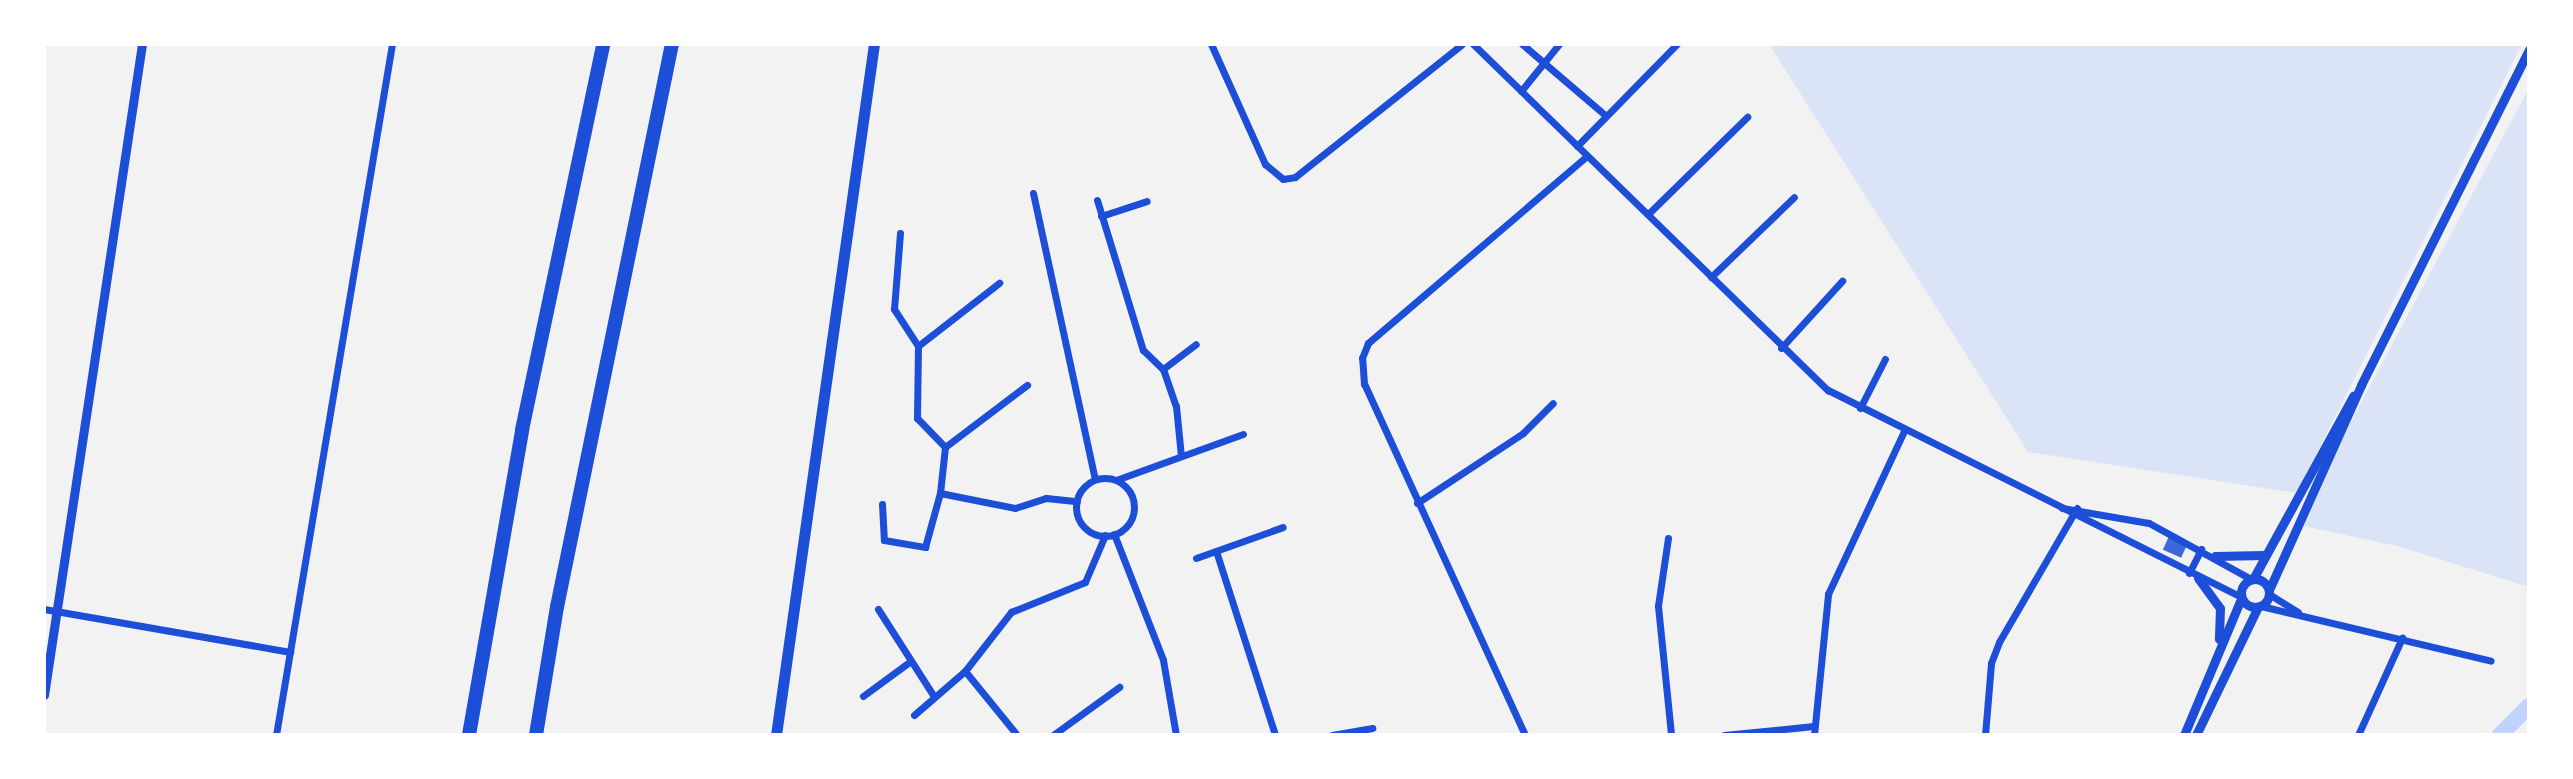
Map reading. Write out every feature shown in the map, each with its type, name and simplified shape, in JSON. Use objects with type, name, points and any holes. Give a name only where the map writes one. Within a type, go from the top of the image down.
[{"type":"highway","points":[[469,735],[522,430],[603,44]]},
{"type":"highway","points":[[536,735],[557,607],[672,44]]},
{"type":"main road","points":[[776,735],[874,44]]},
{"type":"street","points":[[44,695],[142,44]]},
{"type":"street","points":[[276,735],[392,44]]},
{"type":"street","points":[[1211,44],[1265,164],[1283,179],[1295,177],[1462,44]]},
{"type":"street","points":[[1473,44],[1781,348],[1828,390],[2062,508],[2074,517],[2260,607],[2300,613],[2491,661]]},
{"type":"street","points":[[1522,44],[1542,65],[1605,115]]},
{"type":"street","points":[[1521,91],[1559,44]]},
{"type":"street","points":[[1577,146],[1677,44]]},
{"type":"street","points":[[2196,735],[2269,592],[2361,385],[2529,50]]},
{"type":"street","points":[[1648,214],[1747,117]]},
{"type":"street","points":[[1525,735],[1364,384],[1362,358],[1368,343],[1587,156]]},
{"type":"street","points":[[1033,193],[1095,479]]},
{"type":"street","points":[[1711,277],[1794,197]]},
{"type":"street","points":[[1097,200],[1143,350],[1163,369],[1176,406],[1181,456]]},
{"type":"street","points":[[1101,216],[1147,201]]},
{"type":"street","points":[[900,233],[894,309],[918,346],[917,418],[945,447]]},
{"type":"street","points":[[1781,348],[1842,281]]},
{"type":"street","points":[[918,346],[999,283]]},
{"type":"street","points":[[1163,369],[1196,344]]},
{"type":"street","points":[[1860,408],[1885,359]]},
{"type":"street","points":[[882,504],[884,540],[925,547],[940,493],[945,447],[1027,385]]},
{"type":"street","points":[[2184,735],[2241,598],[2242,586],[2252,579],[2361,385]]},
{"type":"street","points":[[1417,503],[1523,433],[1553,403]]},
{"type":"street","points":[[1724,735],[1814,731],[1828,594],[1904,431]]},
{"type":"street","points":[[1095,479],[1116,480],[1243,434]]},
{"type":"street","points":[[1077,501],[1095,479]]},
{"type":"street","points":[[1077,501],[1086,529],[1105,535],[1114,534],[1133,512],[1130,493],[1116,480]]},
{"type":"street","points":[[940,493],[1015,508],[1046,498],[1077,501]]},
{"type":"street","points":[[2062,508],[2077,508],[2149,523],[2215,556],[2300,613]]},
{"type":"street","points":[[1985,735],[1991,663],[1999,642],[2077,508]]},
{"type":"street","points":[[1196,558],[1283,527]]},
{"type":"street","points":[[1114,534],[1163,660],[1176,735]]},
{"type":"street","points":[[914,715],[933,695],[965,671],[1011,612],[1085,582],[1105,535]]},
{"type":"street","points":[[1668,538],[1658,606],[1671,735]]},
{"type":"street","points":[[2194,575],[2201,549]]},
{"type":"street","points":[[1216,551],[1275,735]]},
{"type":"street","points":[[2215,556],[2264,555]]},
{"type":"street","points":[[2194,575],[2220,608],[2219,647]]},
{"type":"street","points":[[44,609],[290,652]]},
{"type":"street","points":[[878,609],[908,663],[933,695]]},
{"type":"street","points":[[2358,735],[2402,638]]},
{"type":"street","points":[[863,696],[908,663]]},
{"type":"street","points":[[965,671],[1017,735]]},
{"type":"street","points":[[1053,735],[1119,687]]},
{"type":"street","points":[[1332,735],[1372,728]]},
{"type":"shaded area","points":[[1769,44],[2522,44],[2297,493],[2028,452]]},
{"type":"shaded area","points":[[2529,88],[2529,587],[2397,546],[2304,526],[2338,446]]},
{"type":"building","points":[[2169,536],[2187,544],[2181,558],[2163,550]]},
{"type":"waterway","points":[[2500,735],[2529,706]]}]
